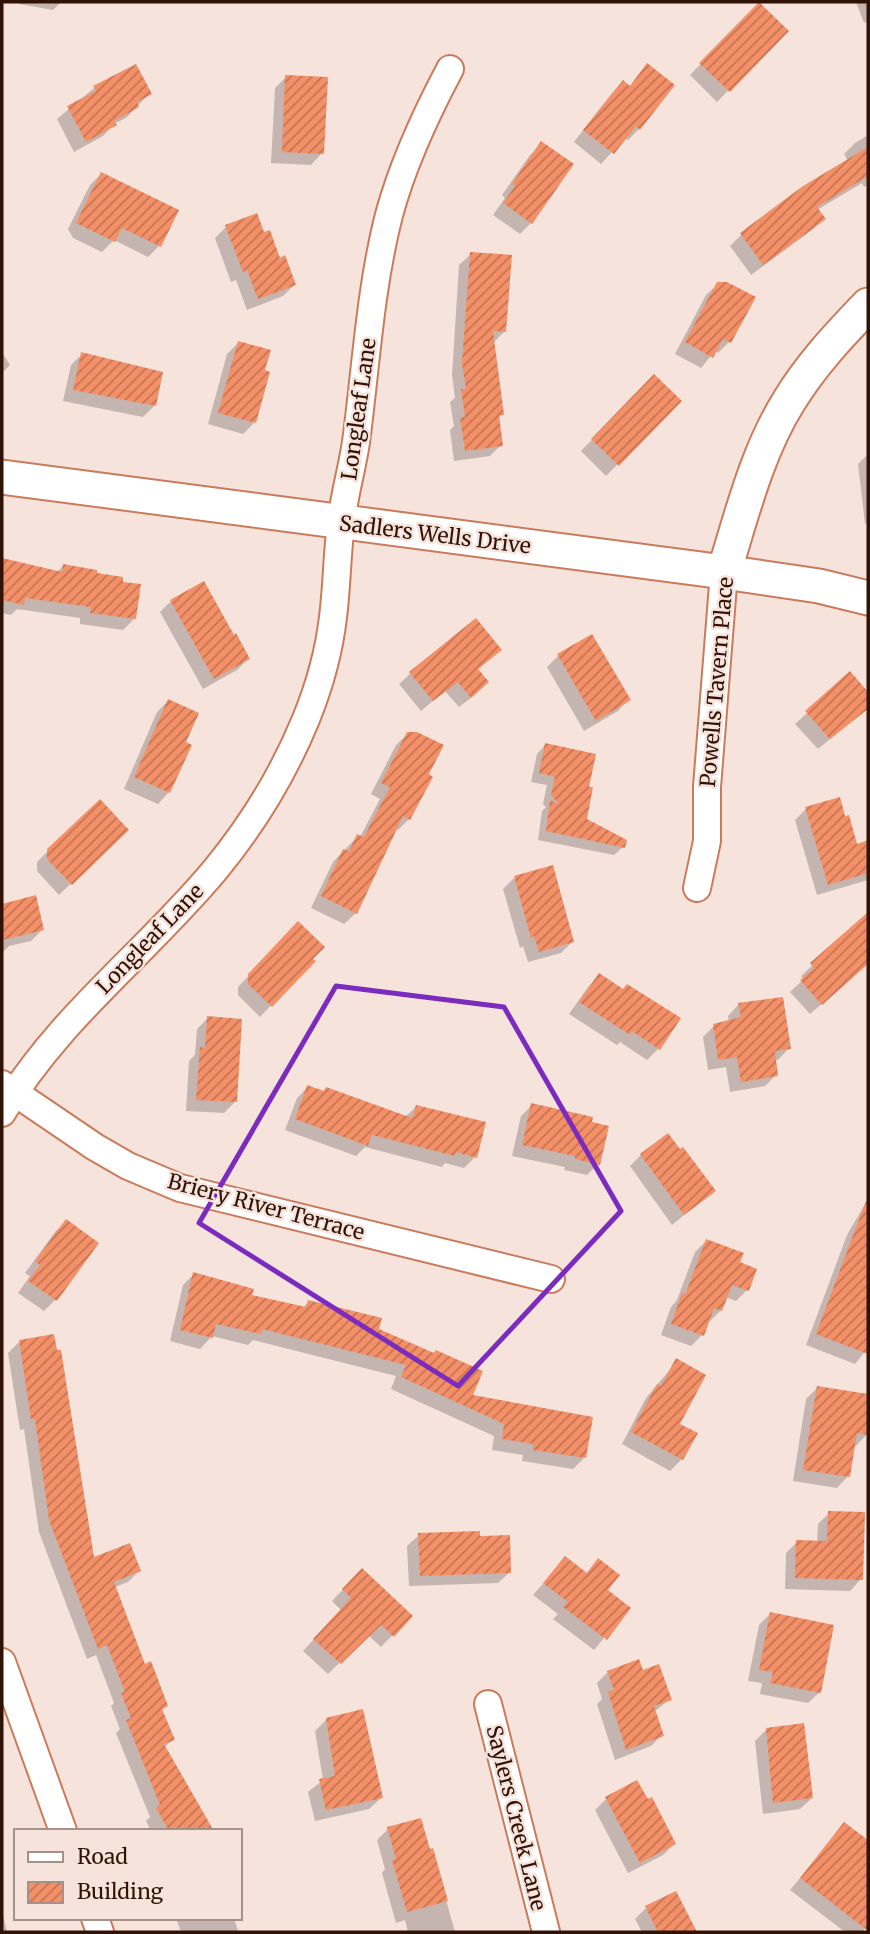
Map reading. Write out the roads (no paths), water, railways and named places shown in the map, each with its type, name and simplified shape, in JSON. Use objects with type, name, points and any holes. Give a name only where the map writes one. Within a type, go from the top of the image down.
[{"type":"street","name":"Longleaf Lane","points":[[6,1096],[49,1045],[214,871],[256,817],[281,775],[306,718],[324,665],[333,619],[341,523],[355,447],[378,270],[388,218],[422,122],[450,69]]},
{"type":"street","name":"Powells Tavern Place","points":[[698,888],[707,841],[707,787],[724,572],[763,453],[789,401],[829,345],[868,305]]},
{"type":"street","name":"Sadlers Wells Drive","points":[[2,477],[724,572],[819,586],[868,598]]},
{"type":"street","name":"Briery River Terrace","points":[[6,1096],[128,1166],[180,1188],[551,1279]]},
{"type":"street","points":[[2,1662],[62,1829]]},
{"type":"street","name":"Saylers Creek Lane","points":[[488,1704],[546,1932]]}]
